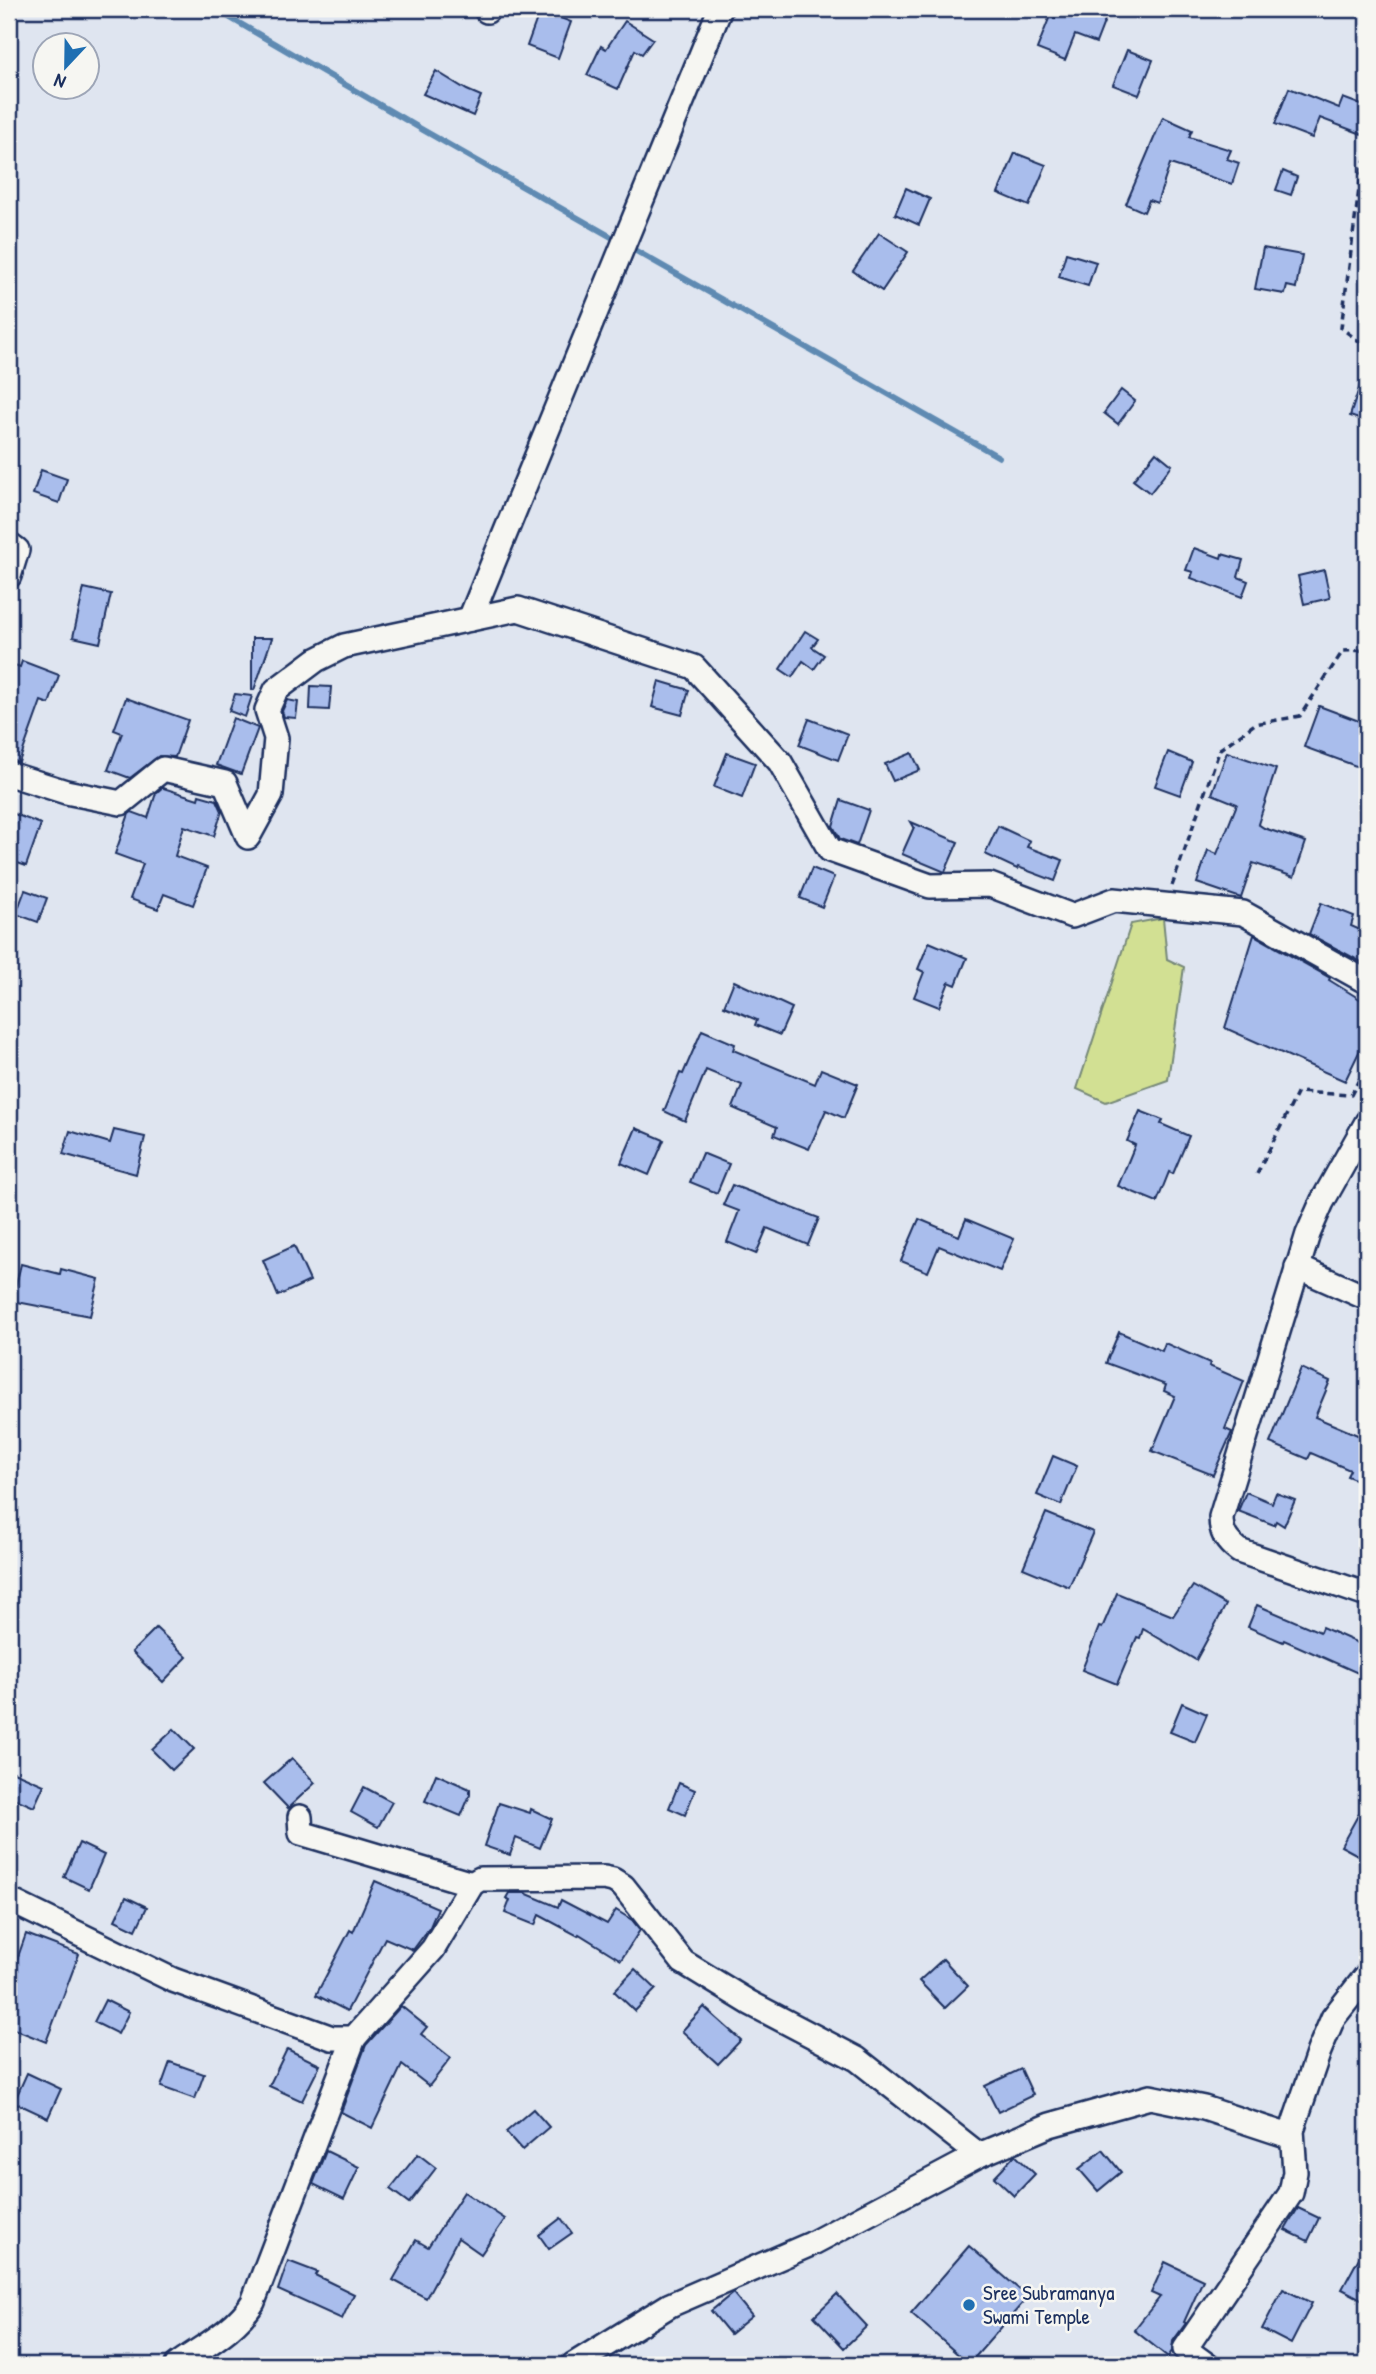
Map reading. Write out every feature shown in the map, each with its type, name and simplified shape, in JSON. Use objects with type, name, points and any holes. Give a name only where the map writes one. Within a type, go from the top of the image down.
[{"type":"street","points":[[470,619],[720,9]]},
{"type":"street","points":[[9,544],[17,550],[9,576]]},
{"type":"street","points":[[9,774],[66,792],[121,803],[163,769],[225,783],[248,837],[271,795],[276,738],[267,710],[276,690],[316,660],[344,646],[518,609],[694,667],[780,762],[830,850],[930,886],[990,885],[1072,916],[1114,900],[1243,913],[1367,982]]},
{"type":"street","points":[[1367,1122],[1322,1202],[1297,1267],[1223,1505],[1221,1530],[1228,1542],[1239,1551],[1367,1595]]},
{"type":"street","points":[[1297,1267],[1367,1298]]},
{"type":"street","points":[[300,1817],[301,1833],[472,1884]]},
{"type":"street","points":[[177,2365],[247,2312],[354,2038],[433,1949],[472,1884],[480,1879],[604,1878],[624,1886],[683,1962],[750,2003],[857,2059],[979,2155]]},
{"type":"street","points":[[9,1900],[173,1980],[332,2038],[354,2038]]},
{"type":"street","points":[[1207,2365],[1185,2349],[1291,2193],[1295,2172],[1292,2137],[1325,2034],[1333,2018],[1367,1975]]},
{"type":"street","points":[[573,2365],[670,2305],[811,2244],[979,2155],[1050,2125],[1150,2097],[1204,2108],[1292,2137]]},
{"type":"path","points":[[1367,157],[1362,166],[1341,328],[1367,347]]},
{"type":"path","points":[[1165,905],[1220,749],[1255,724],[1300,716],[1343,651],[1367,650]]},
{"type":"path","points":[[1257,1174],[1298,1092],[1351,1096],[1367,1064]]},
{"type":"green space","points":[[1163,918],[1167,959],[1184,967],[1168,1080],[1106,1102],[1077,1089],[1131,924]]},
{"type":"building","points":[[1058,9],[1083,9],[1106,17],[1096,43],[1075,35],[1065,60],[1037,49],[1050,16],[1055,18]]},
{"type":"building","points":[[540,10],[571,22],[558,58],[527,46]]},
{"type":"building","points":[[625,21],[653,39],[642,54],[635,50],[618,89],[587,75],[601,46],[606,49]]},
{"type":"building","points":[[1127,50],[1153,60],[1139,95],[1113,85]]},
{"type":"building","points":[[436,71],[481,96],[473,116],[423,94]]},
{"type":"building","points":[[1289,88],[1339,108],[1343,98],[1367,107],[1367,136],[1320,118],[1312,138],[1275,124]]},
{"type":"building","points":[[1163,117],[1192,130],[1189,137],[1231,150],[1227,159],[1239,163],[1232,184],[1170,164],[1157,203],[1149,200],[1144,212],[1126,204]]},
{"type":"building","points":[[1015,153],[1046,165],[1029,206],[998,193]]},
{"type":"building","points":[[1283,171],[1297,177],[1291,195],[1276,190]]},
{"type":"building","points":[[906,188],[930,199],[919,225],[895,214]]},
{"type":"building","points":[[879,233],[908,252],[882,291],[853,271]]},
{"type":"building","points":[[1263,248],[1302,255],[1296,288],[1287,286],[1285,294],[1255,289]]},
{"type":"building","points":[[1066,253],[1096,262],[1088,286],[1059,277]]},
{"type":"building","points":[[1364,373],[1367,373],[1367,422],[1350,416]]},
{"type":"building","points":[[1121,390],[1135,401],[1118,424],[1104,413]]},
{"type":"building","points":[[1156,452],[1172,465],[1150,493],[1133,480]]},
{"type":"building","points":[[41,470],[67,479],[59,503],[33,494]]},
{"type":"building","points":[[1194,548],[1221,558],[1222,554],[1243,560],[1238,577],[1248,581],[1242,597],[1191,578],[1193,572],[1186,570]]},
{"type":"building","points":[[1324,570],[1330,598],[1304,604],[1298,576]]},
{"type":"building","points":[[84,588],[111,594],[100,643],[73,637]]},
{"type":"building","points":[[805,631],[818,639],[812,647],[824,655],[814,669],[803,661],[792,677],[780,669]]},
{"type":"building","points":[[252,638],[272,638],[254,690],[252,690]]},
{"type":"building","points":[[22,661],[59,675],[49,704],[41,701],[19,762],[9,760],[9,663],[20,667]]},
{"type":"building","points":[[659,681],[689,690],[682,715],[652,707]]},
{"type":"building","points":[[311,686],[331,687],[329,710],[310,709]]},
{"type":"building","points":[[235,694],[252,696],[245,717],[229,711]]},
{"type":"building","points":[[126,698],[188,720],[175,757],[159,756],[130,778],[108,770],[122,733],[114,730]]},
{"type":"building","points":[[287,700],[298,702],[296,718],[284,717],[282,711]]},
{"type":"building","points":[[1319,706],[1367,724],[1363,748],[1367,749],[1367,770],[1304,747]]},
{"type":"building","points":[[233,718],[258,728],[241,774],[216,765]]},
{"type":"building","points":[[809,719],[848,734],[838,760],[799,745]]},
{"type":"building","points":[[1168,752],[1192,762],[1180,795],[1155,786]]},
{"type":"building","points":[[1227,752],[1276,769],[1258,824],[1306,842],[1294,877],[1253,863],[1241,898],[1197,883],[1208,850],[1217,854],[1237,804],[1212,794]]},
{"type":"building","points":[[727,753],[755,763],[742,798],[714,787]]},
{"type":"building","points":[[912,753],[920,770],[893,781],[885,764]]},
{"type":"building","points":[[164,786],[163,788],[198,799],[199,795],[217,800],[222,811],[214,836],[184,826],[175,856],[207,868],[193,905],[164,894],[158,909],[130,899],[143,864],[115,854],[129,814],[132,812],[148,818],[156,793]]},
{"type":"building","points":[[841,800],[869,810],[857,845],[840,839],[833,826]]},
{"type":"building","points":[[9,812],[41,824],[26,866],[9,860]]},
{"type":"building","points":[[911,822],[958,842],[945,872],[902,854],[914,827]]},
{"type":"building","points":[[998,826],[1030,841],[1027,847],[1063,860],[1055,881],[1018,867],[1017,869],[985,854]]},
{"type":"building","points":[[812,868],[834,877],[822,907],[800,898]]},
{"type":"building","points":[[25,890],[47,898],[38,922],[16,914]]},
{"type":"building","points":[[1321,903],[1354,916],[1351,926],[1367,933],[1367,965],[1309,934]]},
{"type":"building","points":[[1254,935],[1330,978],[1329,980],[1363,1001],[1363,1044],[1345,1081],[1225,1028]]},
{"type":"building","points":[[929,942],[967,958],[956,985],[949,982],[939,1007],[914,997],[924,972],[918,969]]},
{"type":"building","points":[[734,981],[792,1008],[780,1035],[755,1025],[757,1020],[724,1006]]},
{"type":"building","points":[[702,1030],[735,1044],[733,1050],[815,1084],[821,1069],[858,1084],[844,1118],[826,1110],[809,1149],[774,1135],[777,1127],[733,1108],[742,1085],[706,1070],[685,1121],[664,1111]]},
{"type":"building","points":[[1140,1111],[1163,1120],[1161,1124],[1189,1136],[1173,1174],[1169,1172],[1157,1202],[1118,1186],[1135,1145],[1127,1141]]},
{"type":"building","points":[[636,1128],[664,1140],[649,1175],[621,1163]]},
{"type":"building","points":[[114,1130],[145,1137],[136,1174],[63,1154],[70,1131],[110,1143]]},
{"type":"building","points":[[702,1153],[729,1164],[717,1193],[690,1182]]},
{"type":"building","points":[[732,1185],[819,1218],[808,1245],[767,1228],[756,1254],[727,1242],[739,1211],[723,1205]]},
{"type":"building","points":[[919,1219],[959,1236],[966,1219],[1014,1239],[1000,1271],[939,1246],[928,1272],[901,1261]]},
{"type":"building","points":[[294,1246],[310,1281],[278,1296],[263,1260]]},
{"type":"building","points":[[21,1264],[60,1274],[61,1269],[99,1279],[90,1316],[12,1301]]},
{"type":"building","points":[[1119,1332],[1162,1351],[1165,1343],[1244,1381],[1225,1429],[1232,1432],[1213,1475],[1152,1451],[1175,1396],[1164,1391],[1166,1385],[1106,1363]]},
{"type":"building","points":[[1301,1368],[1330,1381],[1315,1417],[1367,1439],[1367,1484],[1347,1476],[1350,1470],[1311,1453],[1308,1459],[1270,1443]]},
{"type":"building","points":[[1053,1456],[1077,1466],[1061,1505],[1037,1495]]},
{"type":"building","points":[[1246,1492],[1272,1503],[1276,1493],[1295,1500],[1284,1526],[1276,1521],[1274,1525],[1238,1511]]},
{"type":"building","points":[[1046,1513],[1093,1532],[1069,1587],[1023,1568]]},
{"type":"building","points":[[1193,1586],[1226,1605],[1196,1660],[1143,1629],[1117,1684],[1082,1670],[1099,1627],[1102,1628],[1117,1593],[1173,1616]]},
{"type":"building","points":[[1257,1605],[1320,1632],[1322,1627],[1367,1647],[1367,1677],[1248,1627]]},
{"type":"building","points":[[156,1628],[187,1657],[163,1682],[132,1652]]},
{"type":"building","points":[[1182,1703],[1207,1714],[1195,1742],[1170,1732]]},
{"type":"building","points":[[174,1729],[194,1749],[172,1770],[152,1750]]},
{"type":"building","points":[[292,1758],[315,1783],[288,1808],[264,1783]]},
{"type":"building","points":[[9,1770],[44,1785],[34,1807],[9,1796]]},
{"type":"building","points":[[436,1774],[470,1789],[461,1816],[425,1801]]},
{"type":"building","points":[[679,1783],[695,1790],[685,1815],[669,1808]]},
{"type":"building","points":[[364,1787],[392,1802],[378,1827],[351,1812]]},
{"type":"building","points":[[1367,1799],[1367,1860],[1341,1846]]},
{"type":"building","points":[[499,1803],[530,1813],[531,1809],[552,1819],[540,1848],[516,1838],[510,1855],[484,1846]]},
{"type":"building","points":[[79,1843],[104,1855],[89,1889],[64,1877]]},
{"type":"building","points":[[375,1881],[438,1908],[430,1927],[413,1950],[385,1938],[347,2011],[316,1995],[350,1930],[353,1932]]},
{"type":"building","points":[[509,1893],[525,1893],[558,1907],[561,1900],[607,1924],[616,1910],[632,1920],[640,1930],[621,1960],[579,1934],[578,1936],[539,1915],[535,1925],[505,1913],[510,1900],[506,1898]]},
{"type":"building","points":[[126,1897],[147,1907],[136,1930],[115,1920]]},
{"type":"building","points":[[26,1934],[79,1954],[46,2042],[9,2027],[9,1982]]},
{"type":"building","points":[[943,1959],[968,1986],[945,2008],[919,1981]]},
{"type":"building","points":[[635,1969],[656,1989],[635,2011],[614,1991]]},
{"type":"building","points":[[105,2000],[129,2012],[118,2034],[94,2022]]},
{"type":"building","points":[[401,2006],[427,2027],[421,2034],[451,2058],[429,2086],[402,2065],[372,2128],[341,2112],[366,2045]]},
{"type":"building","points":[[704,2007],[741,2040],[718,2064],[682,2031]]},
{"type":"building","points":[[287,2049],[320,2065],[302,2101],[269,2086]]},
{"type":"building","points":[[170,2062],[204,2074],[195,2099],[161,2087]]},
{"type":"building","points":[[1021,2069],[1033,2095],[998,2112],[985,2086]]},
{"type":"building","points":[[27,2073],[61,2089],[48,2118],[14,2102]]},
{"type":"building","points":[[533,2109],[549,2127],[522,2150],[506,2132]]},
{"type":"building","points":[[1103,2150],[1121,2172],[1098,2191],[1079,2169]]},
{"type":"building","points":[[326,2151],[359,2167],[344,2199],[313,2184]]},
{"type":"building","points":[[418,2154],[436,2168],[409,2203],[390,2189]]},
{"type":"building","points":[[1015,2155],[1035,2174],[1014,2196],[994,2177]]},
{"type":"building","points":[[464,2192],[505,2219],[481,2254],[458,2238],[426,2298],[393,2280],[416,2240],[428,2247]]},
{"type":"building","points":[[1298,2208],[1319,2218],[1308,2241],[1285,2230]]},
{"type":"building","points":[[561,2218],[572,2233],[549,2249],[539,2235]]},
{"type":"building","points":[[1367,2243],[1367,2302],[1342,2289]]},
{"type":"building","name":"Sree Subramanya Swami Temple","points":[[969,2246],[1028,2297],[969,2364],[911,2313]]},
{"type":"building","points":[[288,2261],[317,2272],[315,2275],[354,2294],[342,2319],[278,2290]]},
{"type":"building","points":[[1165,2262],[1203,2280],[1184,2322],[1186,2323],[1173,2341],[1168,2357],[1134,2330],[1160,2297],[1151,2293]]},
{"type":"building","points":[[1283,2289],[1312,2303],[1291,2344],[1262,2329]]},
{"type":"building","points":[[733,2293],[752,2316],[730,2334],[711,2311]]},
{"type":"building","points":[[837,2294],[867,2326],[844,2348],[814,2316]]},
{"type":"waterway","points":[[215,9],[999,457]]},
{"type":"place","name":"Sree Subramanya Swami Temple","points":[[969,2305]]}]
